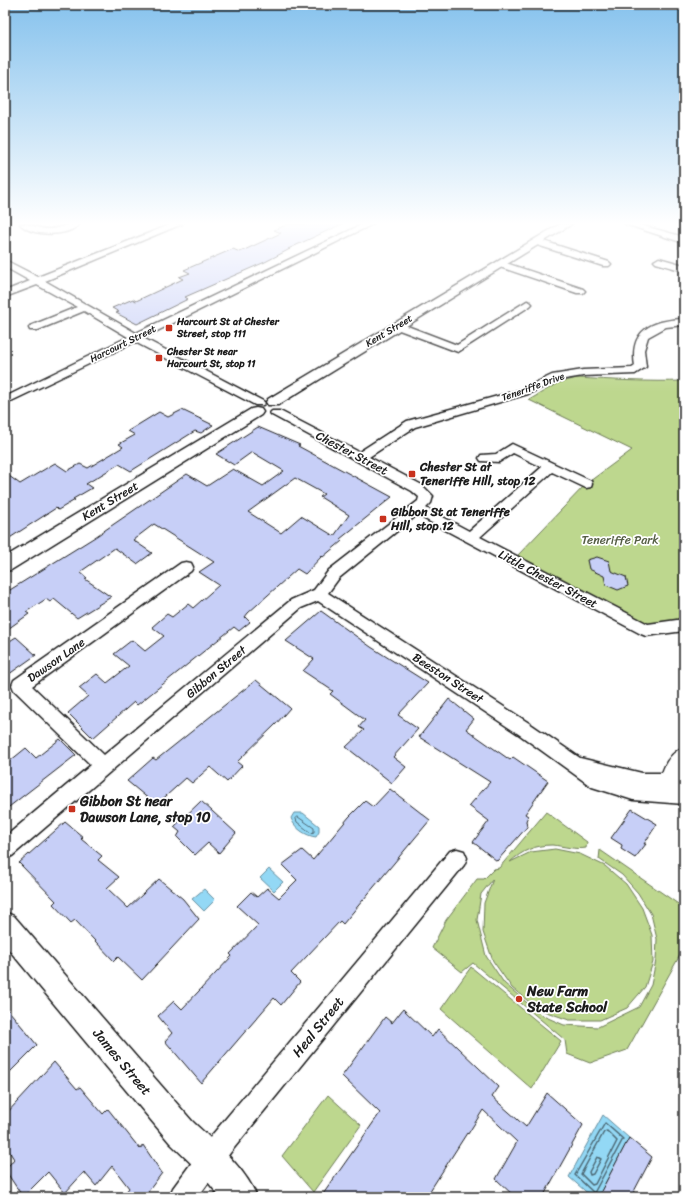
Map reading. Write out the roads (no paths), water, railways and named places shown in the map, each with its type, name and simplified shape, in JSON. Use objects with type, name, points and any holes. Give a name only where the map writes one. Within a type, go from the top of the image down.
[{"type":"street","name":"Harcourt Street","points":[[5,401],[254,280]]},
{"type":"street","name":"Kent Street","points":[[5,564],[266,408],[474,280]]},
{"type":"street","points":[[548,280],[580,291]]},
{"type":"street","points":[[5,294],[37,281]]},
{"type":"street","name":"Chester Street","points":[[37,281],[127,331],[136,338],[417,488],[421,502]]},
{"type":"street","points":[[398,326],[458,349],[527,304]]},
{"type":"street","points":[[34,328],[84,308]]},
{"type":"street","name":"Teneriffe Drive","points":[[360,457],[411,424],[524,392],[556,377],[568,374],[639,369],[641,367],[638,350],[642,339],[663,324],[684,322]]},
{"type":"street","points":[[485,458],[499,458],[512,448],[586,484]]},
{"type":"street","points":[[470,538],[550,467]]},
{"type":"street","name":"Little Chester Street","points":[[421,502],[470,538],[646,630],[684,624]]},
{"type":"street","name":"Gibbon Street","points":[[5,849],[296,604],[319,594],[334,574],[421,502]]},
{"type":"street","name":"Dawson Lane","points":[[104,766],[20,686],[186,567]]},
{"type":"street","name":"Beeston Street","points":[[319,594],[526,730],[598,781],[633,792],[677,788],[672,770],[676,761],[684,755]]},
{"type":"street","name":"Heal Street","points":[[182,1197],[210,1160],[457,858]]},
{"type":"street","name":"James Street","points":[[5,925],[186,1138],[210,1160],[241,1197]]},
{"type":"water","points":[[294,813],[303,813],[319,826],[319,832],[316,837],[304,833],[295,825],[291,818]]},
{"type":"water","points":[[269,869],[283,882],[274,891],[260,878]]},
{"type":"water","points":[[204,889],[215,900],[204,911],[192,899]]},
{"type":"water","points":[[603,1115],[629,1138],[598,1197],[592,1197],[569,1177]]},
{"type":"place","name":"Harcourt St at Chester Street, stop 111","points":[[169,328]]},
{"type":"place","name":"Chester St near Harcourt St, stop 11","points":[[159,358]]},
{"type":"place","name":"Chester St at Teneriffe Hill, stop 12","points":[[412,474]]},
{"type":"place","name":"Gibbon St at Teneriffe Hill, stop 12","points":[[383,519]]},
{"type":"place","name":"Gibbon St near Dawson Lane, stop 10","points":[[72,809]]},
{"type":"place","name":"New Farm State School","points":[[519,999]]},
{"type":"park label","name":"Teneriffe Park","points":[[620,540]]}]
